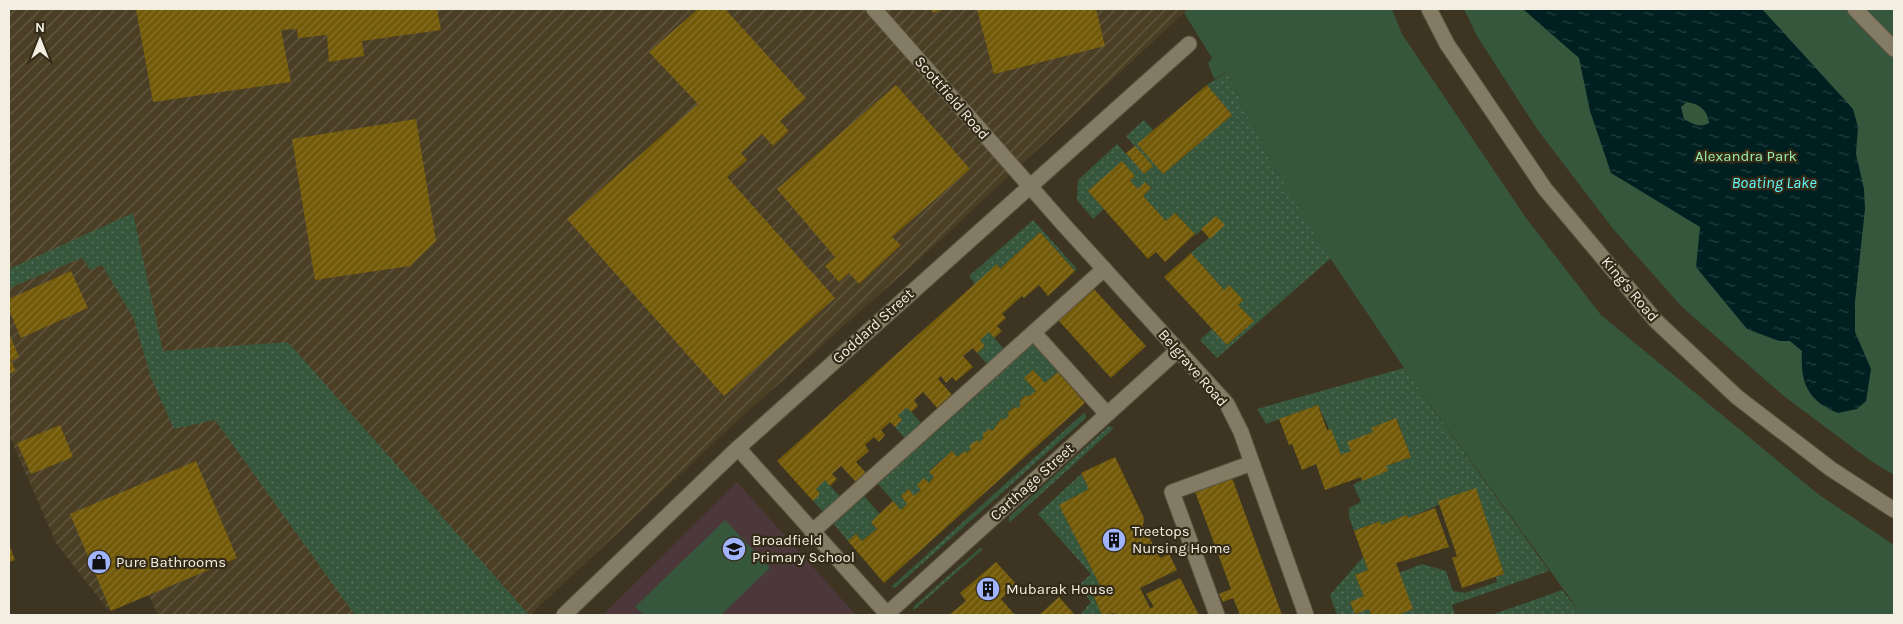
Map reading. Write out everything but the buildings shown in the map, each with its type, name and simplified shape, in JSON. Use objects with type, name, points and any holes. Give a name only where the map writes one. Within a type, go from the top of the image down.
[{"type":"street","name":"Scottfield Road","points":[[874,9],[1030,186]]},
{"type":"street","name":"King's Road","points":[[1429,9],[1447,44],[1545,189],[1656,321],[1737,397],[1831,469],[1894,510]]},
{"type":"street","points":[[1855,9],[1894,49]]},
{"type":"street","name":"Goddard Street","points":[[564,615],[738,448],[1189,44]]},
{"type":"street","name":"Belgrave Road","points":[[1030,186],[1228,404],[1252,464],[1306,615]]},
{"type":"street","points":[[812,532],[1104,269]]},
{"type":"street","points":[[1034,333],[1107,414]]},
{"type":"street","name":"Carthage Street","points":[[887,614],[1178,350]]},
{"type":"street","points":[[738,448],[887,614]]},
{"type":"street","points":[[1217,615],[1172,492],[1252,464]]},
{"type":"shaded area","points":[[9,9],[1188,9],[935,245],[737,421],[530,615],[158,615],[149,595],[109,611],[56,543],[9,435]]},
{"type":"shaded area","name":"Broadfield Primary School","points":[[737,482],[856,615],[603,615]]},
{"type":"green space","points":[[1188,9],[1392,9],[1402,34],[1526,218],[1601,315],[1818,494],[1894,545],[1894,615],[1582,615],[1404,368],[1314,234],[1272,163],[1227,72],[1214,79],[1208,63],[1212,58],[1184,13]]},
{"type":"green space","name":"Boating Lake","points":[[1464,9],[1894,9],[1894,475],[1871,461],[1785,397],[1682,307],[1614,230],[1537,129],[1477,36]]},
{"type":"green space","points":[[1227,72],[1272,163],[1331,258],[1217,358],[1200,340],[1212,329],[1227,345],[1254,321],[1238,305],[1229,285],[1224,290],[1191,253],[1224,225],[1216,216],[1196,235],[1175,213],[1166,221],[1143,196],[1151,188],[1145,182],[1138,189],[1130,181],[1135,176],[1122,161],[1088,191],[1104,209],[1093,219],[1077,200],[1078,180],[1117,144],[1144,173],[1152,166],[1126,136],[1144,120],[1153,130],[1137,144],[1163,174],[1232,115],[1207,85]]},
{"type":"green space","points":[[133,213],[163,351],[288,342],[529,615],[355,615],[215,420],[174,429],[151,378],[134,319],[102,265],[90,270],[82,258],[9,288],[9,269]]},
{"type":"green space","points":[[1033,220],[1077,269],[1075,271],[1040,232],[1000,269],[997,265],[975,284],[969,276]]},
{"type":"green space","points":[[989,332],[1006,351],[989,366],[977,353],[985,346],[980,340]]},
{"type":"green space","points":[[1033,344],[1058,372],[1045,383],[1033,370],[1024,378],[1036,391],[1028,397],[1026,395],[1019,402],[1021,405],[1017,409],[1014,407],[1007,413],[1009,416],[1004,420],[1002,418],[992,431],[989,429],[982,435],[984,438],[979,442],[977,440],[970,446],[971,449],[967,453],[964,451],[957,457],[952,451],[929,471],[934,477],[929,483],[924,478],[917,485],[921,490],[914,496],[909,489],[901,496],[907,504],[901,510],[878,484]]},
{"type":"green space","points":[[1404,368],[1549,571],[1452,605],[1455,615],[1398,615],[1413,609],[1399,573],[1422,564],[1446,571],[1453,591],[1465,593],[1497,582],[1496,577],[1504,574],[1476,489],[1408,518],[1407,515],[1381,525],[1379,521],[1354,531],[1349,517],[1349,508],[1361,502],[1353,485],[1386,466],[1411,457],[1397,419],[1372,428],[1373,432],[1348,443],[1351,451],[1341,455],[1318,405],[1266,424],[1257,409]]},
{"type":"green space","points":[[907,407],[923,425],[906,440],[895,427],[902,420],[898,415]]},
{"type":"green space","points":[[1085,412],[1086,418],[895,588],[891,587]]},
{"type":"green space","points":[[1109,426],[1114,428],[1009,523],[1009,517]]},
{"type":"green space","points":[[1081,474],[1089,489],[1059,505],[1104,593],[1094,598],[1102,615],[1080,615],[1091,602],[1078,586],[1091,574],[1038,514]]},
{"type":"green space","points":[[825,480],[841,498],[824,513],[813,501],[820,494],[816,489]]},
{"type":"green space","points":[[864,496],[880,514],[871,522],[877,529],[862,541],[848,541],[833,523]]},
{"type":"green space","points":[[725,520],[770,568],[721,615],[644,615],[635,607]]},
{"type":"green space","points":[[980,548],[983,549],[913,611],[914,606]]},
{"type":"green space","points":[[1363,557],[1368,570],[1356,575],[1371,615],[1337,615],[1330,595]]},
{"type":"green space","points":[[1562,590],[1582,615],[1491,615]]},
{"type":"water","name":"Boating Lake","points":[[1523,9],[1762,9],[1853,109],[1858,127],[1856,154],[1864,189],[1865,209],[1855,302],[1855,332],[1871,369],[1866,401],[1857,409],[1838,413],[1819,403],[1808,390],[1805,382],[1802,351],[1790,341],[1779,341],[1747,329],[1696,267],[1700,227],[1611,173],[1590,111],[1579,58]],"holes":[[[1687,102],[1705,111],[1709,123],[1693,124],[1684,119],[1681,107]]]},
{"type":"place","name":"Treetops Nursing Home","points":[[1114,540]]},
{"type":"place","name":"Broadfield Primary School","points":[[734,549]]},
{"type":"place","name":"Pure Bathrooms","points":[[99,562]]},
{"type":"place","name":"Mubarak House","points":[[988,589]]},
{"type":"park label","name":"Alexandra Park","points":[[1746,156]]}]
